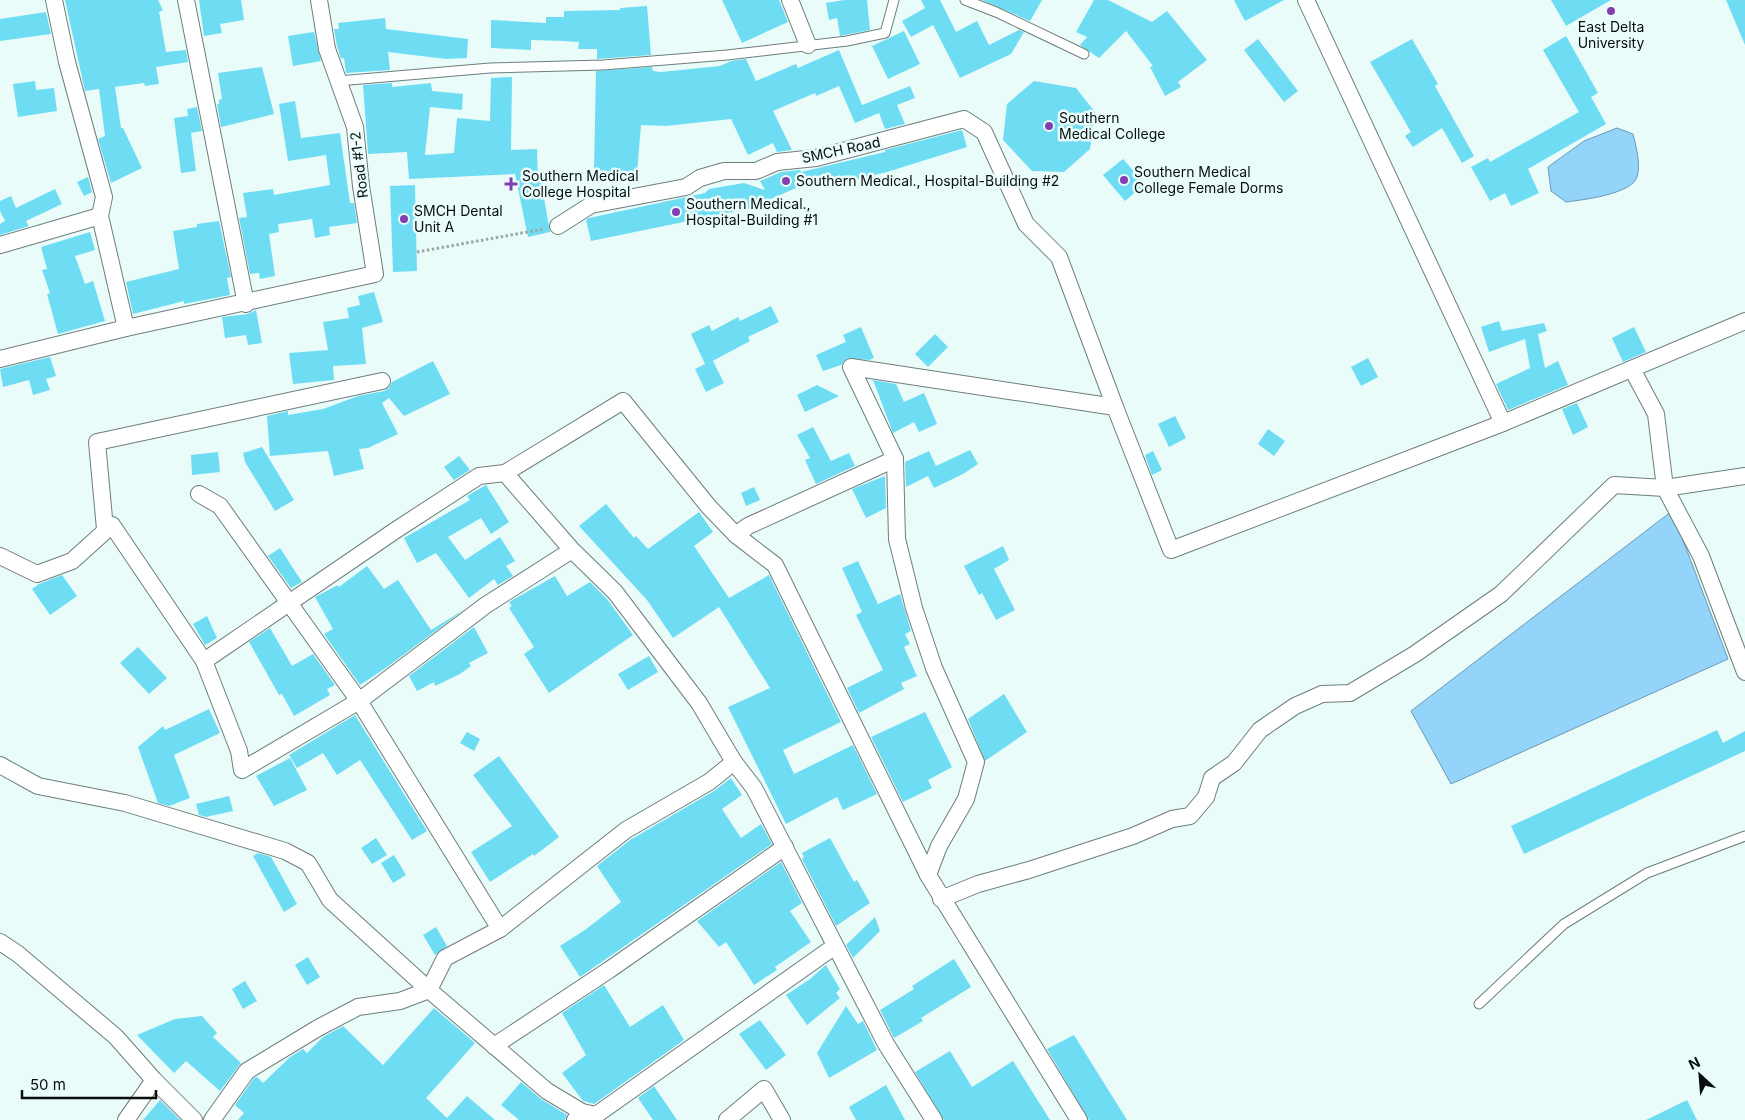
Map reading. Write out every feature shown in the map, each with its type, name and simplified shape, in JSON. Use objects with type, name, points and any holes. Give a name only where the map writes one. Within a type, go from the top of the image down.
[{"type":"street","points":[[54,0],[67,62],[104,197],[100,216],[126,328]]},
{"type":"street","points":[[0,359],[126,328],[246,304],[186,0]]},
{"type":"street","name":"Road #1-2","points":[[246,304],[375,274],[361,186],[355,127],[327,49],[319,0]]},
{"type":"street","points":[[790,0],[808,45]]},
{"type":"street","points":[[1306,0],[1503,423]]},
{"type":"street","name":"SMCH Road","points":[[558,226],[591,205],[686,187],[700,178],[724,171],[756,171],[777,162],[816,158],[964,119],[984,132],[1026,224],[1059,257],[1115,407]]},
{"type":"street","points":[[0,245],[100,216]]},
{"type":"street","points":[[928,875],[939,846],[966,798],[976,762],[934,668],[914,608],[897,539],[895,459],[851,367],[1115,407],[1171,550],[1503,423],[1745,322]]},
{"type":"street","points":[[1632,369],[1656,414],[1665,488],[1701,556],[1745,672]]},
{"type":"street","points":[[105,529],[97,442],[382,381]]},
{"type":"street","points":[[204,661],[479,476],[505,473],[623,401],[709,507],[736,535],[775,565],[928,875],[1078,1120]]},
{"type":"street","points":[[736,535],[748,526],[895,459]]},
{"type":"street","points":[[505,473],[572,550],[615,592],[699,703],[734,762],[754,788],[886,1044],[934,1120]]},
{"type":"street","points":[[941,898],[978,884],[1029,870],[1133,836],[1172,819],[1190,816],[1206,796],[1212,778],[1234,763],[1260,730],[1295,706],[1322,694],[1350,693],[1415,654],[1501,594],[1614,485],[1665,488],[1745,476]]},
{"type":"street","points":[[199,494],[220,506],[359,701],[500,929]]},
{"type":"street","points":[[0,556],[37,574],[72,561],[105,529],[112,525],[204,661],[239,752],[242,770],[359,701],[486,605],[572,550]]},
{"type":"street","points":[[212,1120],[247,1070],[358,1007],[400,1001],[428,990],[445,958],[500,929],[626,830],[709,782],[734,762]]},
{"type":"street","points":[[0,765],[38,786],[125,803],[286,851],[308,863],[330,900],[428,990],[579,1116],[596,1115],[835,946]]},
{"type":"street","points":[[494,1046],[609,970],[785,847]]},
{"type":"street","points":[[0,942],[18,954],[116,1037],[154,1080],[194,1120]]},
{"type":"street","points":[[126,1120],[154,1080]]},
{"type":"street","points":[[727,1120],[764,1089],[782,1120]]},
{"type":"lane","points":[[338,81],[490,68],[603,65],[727,55],[847,42],[885,33],[894,0]]},
{"type":"lane","points":[[965,0],[996,12],[1084,54]]},
{"type":"lane","points":[[1479,1004],[1564,924],[1647,873],[1745,836]]},
{"type":"path","points":[[417,252],[558,226]]},
{"type":"water","points":[[1617,128],[1633,134],[1638,155],[1638,172],[1633,183],[1617,192],[1566,202],[1551,191],[1548,167],[1584,141]]},
{"type":"water","points":[[1672,511],[1728,659],[1451,784],[1411,711]]},
{"type":"building","points":[[65,0],[158,0],[163,10],[159,12],[166,52],[186,50],[188,62],[156,67],[159,84],[145,86],[144,83],[115,87],[121,128],[123,128],[142,168],[111,183],[98,139],[105,136],[99,89],[85,91]]},
{"type":"building","points":[[199,0],[241,0],[244,20],[220,24],[222,33],[204,36]]},
{"type":"building","points":[[722,0],[779,0],[788,22],[742,43]]},
{"type":"building","points":[[844,0],[867,0],[870,30],[840,36],[837,18],[829,20],[826,3]]},
{"type":"building","points":[[921,0],[940,0],[956,32],[977,21],[989,45],[1019,30],[1024,32],[1011,54],[960,78],[933,25],[911,37],[902,21],[925,8]]},
{"type":"building","points":[[982,0],[1042,0],[1030,21]]},
{"type":"building","points":[[1094,0],[1108,0],[1152,22],[1167,11],[1207,60],[1178,82],[1181,87],[1165,96],[1150,67],[1153,66],[1126,31],[1099,58],[1080,45],[1087,37],[1076,32]]},
{"type":"building","points":[[1234,0],[1284,0],[1245,21]]},
{"type":"building","points":[[1551,0],[1611,0],[1566,26]]},
{"type":"building","points":[[1726,0],[1745,0],[1745,45]]},
{"type":"building","points":[[647,6],[651,55],[597,59],[597,49],[578,49],[579,42],[563,41],[531,40],[531,50],[491,48],[491,20],[546,23],[546,17],[564,17],[564,11],[620,10],[620,8]]},
{"type":"building","points":[[46,12],[51,34],[0,41],[0,19]]},
{"type":"building","points":[[385,18],[386,29],[468,39],[467,58],[446,59],[388,52],[390,70],[346,73],[344,58],[341,59],[334,29],[339,29],[338,23]]},
{"type":"building","points":[[904,31],[920,64],[888,79],[872,46]]},
{"type":"building","points":[[314,32],[321,61],[293,66],[288,36]]},
{"type":"building","points":[[1566,36],[1598,93],[1591,97],[1606,124],[1528,169],[1539,193],[1511,206],[1505,193],[1490,201],[1471,167],[1488,158],[1490,162],[1579,112],[1543,50]]},
{"type":"building","points":[[1258,39],[1298,91],[1284,102],[1244,50]]},
{"type":"building","points":[[1412,39],[1438,84],[1435,86],[1474,156],[1462,163],[1442,128],[1413,147],[1405,136],[1411,132],[1370,62]]},
{"type":"building","points":[[839,50],[862,105],[910,86],[915,98],[897,105],[905,124],[885,129],[879,113],[855,123],[839,86],[816,96],[815,93],[773,111],[792,150],[777,152],[773,143],[748,155],[731,119],[666,126],[641,125],[637,173],[594,170],[596,71],[652,67],[653,71],[661,72],[720,66],[731,61],[746,59],[756,81],[796,64],[798,68]]},
{"type":"building","points":[[262,67],[274,114],[221,127],[217,104],[222,99],[218,73]]},
{"type":"building","points":[[512,77],[511,150],[537,149],[538,181],[541,181],[550,232],[528,237],[515,174],[409,179],[407,152],[368,154],[363,85],[392,83],[392,87],[431,83],[432,91],[463,94],[462,110],[430,107],[425,155],[454,153],[457,118],[490,121],[491,78]]},
{"type":"building","points":[[35,81],[36,90],[54,88],[57,111],[18,117],[13,84]]},
{"type":"building","name":"Southern Medical College","points":[[1034,81],[1076,88],[1095,112],[1090,149],[1064,172],[1032,171],[1003,140],[1007,104]]},
{"type":"building","points":[[295,101],[301,138],[340,133],[350,203],[354,203],[357,223],[329,227],[330,235],[315,238],[312,219],[278,224],[279,232],[269,234],[275,276],[260,279],[259,273],[250,274],[239,218],[247,217],[243,193],[273,189],[274,195],[330,185],[326,155],[288,161],[279,104]]},
{"type":"building","points":[[197,107],[202,131],[191,133],[196,171],[181,173],[174,118],[188,116],[187,109]]},
{"type":"building","points":[[962,130],[967,147],[887,172],[822,188],[819,178],[766,201],[767,205],[591,241],[586,220],[589,218],[705,193],[709,189],[744,183],[765,190],[760,181],[781,172],[800,170],[801,172],[885,152],[885,150]]},
{"type":"building","name":"Southern Medical College Female Dorms","points":[[1123,159],[1145,184],[1125,201],[1103,175]]},
{"type":"building","points":[[88,177],[92,192],[84,196],[77,182]]},
{"type":"building","name":"SMCH Dental Unit A","points":[[415,185],[417,271],[393,272],[390,186]]},
{"type":"building","points":[[55,189],[62,204],[26,221],[29,226],[0,235],[0,224],[5,221],[0,211],[0,201],[11,196],[16,208]]},
{"type":"building","points":[[219,221],[231,277],[227,278],[230,295],[184,304],[184,301],[133,314],[126,282],[179,269],[173,231],[197,227],[197,224]]},
{"type":"building","points":[[90,232],[95,250],[75,256],[85,284],[93,281],[105,321],[58,334],[47,294],[50,293],[42,270],[47,269],[41,247]]},
{"type":"building","points":[[374,292],[383,322],[362,328],[366,364],[333,366],[334,380],[293,384],[289,353],[328,350],[323,322],[349,318],[347,308],[360,305],[358,296]]},
{"type":"building","points":[[771,306],[779,322],[748,337],[750,341],[707,364],[713,361],[724,383],[706,392],[695,369],[705,364],[691,334],[709,325],[712,331],[738,317],[740,321]]},
{"type":"building","points":[[256,310],[262,343],[248,345],[246,335],[225,338],[222,317],[248,314]]},
{"type":"building","points":[[1499,321],[1502,331],[1544,323],[1547,331],[1538,334],[1545,368],[1558,361],[1568,385],[1508,410],[1496,384],[1530,368],[1525,339],[1489,352],[1481,327]]},
{"type":"building","points":[[861,327],[874,358],[869,360],[848,358],[841,365],[823,371],[816,355],[846,342],[843,335]]},
{"type":"building","points":[[1634,327],[1646,352],[1623,362],[1612,338]]},
{"type":"building","points":[[935,334],[948,347],[928,367],[915,354]]},
{"type":"building","points":[[50,357],[56,376],[46,379],[50,390],[33,395],[29,380],[3,387],[0,369]]},
{"type":"building","points":[[1368,358],[1378,377],[1361,386],[1351,367]]},
{"type":"building","points":[[433,361],[450,394],[404,416],[389,398],[382,403],[398,434],[368,448],[359,449],[364,469],[334,476],[328,451],[270,456],[267,416],[288,411],[288,415],[323,409],[358,396],[384,391],[389,388],[392,382]]},
{"type":"building","points":[[873,380],[896,384],[904,402],[924,393],[937,424],[919,432],[914,422],[893,433]]},
{"type":"building","points":[[817,385],[839,396],[805,412],[797,395]]},
{"type":"building","points":[[1577,403],[1588,427],[1573,435],[1562,409]]},
{"type":"building","points":[[1175,416],[1186,438],[1169,447],[1158,424]]},
{"type":"building","points":[[813,427],[831,461],[849,453],[855,466],[816,484],[805,460],[810,458],[797,435]]},
{"type":"building","points":[[1268,429],[1285,441],[1274,456],[1258,444]]},
{"type":"building","points":[[262,447],[294,500],[275,511],[245,462],[243,453]]},
{"type":"building","points":[[970,450],[978,464],[963,474],[934,488],[928,476],[906,487],[905,462],[929,451],[936,466]]},
{"type":"building","points":[[1153,451],[1162,470],[1152,475],[1145,455]]},
{"type":"building","points":[[218,452],[220,472],[192,475],[191,455]]},
{"type":"building","points":[[459,456],[470,470],[454,480],[444,467]]},
{"type":"building","points":[[885,476],[886,508],[866,518],[852,489]]},
{"type":"building","points":[[486,485],[509,522],[491,534],[481,518],[448,537],[465,560],[500,537],[515,561],[506,566],[513,576],[498,585],[494,579],[469,598],[436,553],[417,563],[404,538],[470,500],[467,496]]},
{"type":"building","points":[[754,487],[760,500],[746,506],[741,493]]},
{"type":"building","points":[[606,504],[634,538],[636,536],[648,549],[699,512],[713,532],[694,546],[729,598],[769,575],[841,722],[783,750],[794,774],[853,745],[877,794],[843,810],[837,797],[786,824],[728,707],[770,688],[719,607],[673,638],[647,600],[579,526]]},
{"type":"building","points":[[1003,546],[1009,560],[994,569],[1015,610],[996,620],[982,593],[979,595],[964,566]]},
{"type":"building","points":[[280,548],[302,582],[291,588],[268,556]]},
{"type":"building","points":[[858,561],[878,604],[900,594],[911,631],[905,634],[910,644],[904,647],[917,676],[901,683],[904,689],[859,713],[847,688],[883,670],[856,615],[862,612],[842,568]]},
{"type":"building","points":[[367,566],[384,589],[398,580],[431,630],[465,609],[360,685],[324,634],[333,629],[315,597],[338,585],[339,587]]},
{"type":"building","points":[[62,575],[77,596],[50,615],[32,589],[39,584]]},
{"type":"building","points":[[555,576],[567,596],[590,582],[607,599],[633,635],[549,693],[524,654],[534,647],[509,608],[512,606],[509,602]]},
{"type":"building","points":[[207,616],[217,638],[205,645],[193,624]]},
{"type":"building","points":[[474,627],[488,653],[469,663],[471,666],[460,674],[435,686],[434,682],[417,691],[409,676]]},
{"type":"building","points":[[270,628],[292,666],[313,654],[335,685],[327,689],[330,695],[294,716],[282,694],[279,695],[249,642]]},
{"type":"building","points":[[138,647],[167,678],[149,694],[120,663]]},
{"type":"building","points":[[649,656],[658,672],[628,690],[618,674]]},
{"type":"building","points":[[1004,694],[1027,732],[985,761],[968,719]]},
{"type":"building","points":[[209,709],[220,733],[174,755],[190,798],[169,806],[158,803],[138,747],[163,726],[165,730]]},
{"type":"building","points":[[925,712],[952,767],[928,780],[932,788],[903,802],[871,737]]},
{"type":"building","points":[[355,715],[427,831],[412,840],[360,760],[337,775],[323,753],[297,768],[289,755]]},
{"type":"building","points":[[1717,730],[1723,743],[1745,731],[1745,751],[1524,854],[1511,826]]},
{"type":"building","points":[[467,732],[480,739],[474,751],[460,743]]},
{"type":"building","points":[[499,756],[559,837],[534,856],[533,854],[490,882],[471,852],[512,826],[473,775]]},
{"type":"building","points":[[290,758],[307,790],[274,806],[256,776]]},
{"type":"building","points":[[731,778],[742,795],[722,809],[741,838],[761,824],[772,844],[580,977],[560,946],[585,930],[621,902],[597,866],[630,840],[714,791]]},
{"type":"building","points":[[229,796],[233,811],[206,817],[199,815],[196,804]]},
{"type":"building","points":[[376,838],[387,855],[372,864],[361,848]]},
{"type":"building","points":[[830,838],[854,882],[857,880],[870,903],[836,926],[802,859],[804,857],[802,853]]},
{"type":"building","points":[[258,853],[271,857],[297,904],[284,912],[253,856]]},
{"type":"building","points":[[394,855],[406,875],[393,883],[381,863]]},
{"type":"building","points":[[781,862],[802,903],[790,911],[811,942],[775,967],[777,970],[754,985],[726,942],[719,947],[697,921]]},
{"type":"building","points":[[875,917],[880,931],[853,958],[846,945]]},
{"type":"building","points":[[436,927],[447,946],[435,955],[423,935]]},
{"type":"building","points":[[308,957],[320,977],[307,985],[295,965]]},
{"type":"building","points":[[954,959],[971,987],[921,1018],[923,1021],[894,1038],[880,1010],[914,989],[912,986]]},
{"type":"building","points":[[826,965],[840,989],[836,993],[840,998],[807,1025],[786,995],[810,979]]},
{"type":"building","points":[[245,981],[257,1001],[243,1009],[232,989]]},
{"type":"building","points":[[604,985],[630,1027],[663,1005],[684,1040],[594,1104],[583,1101],[562,1073],[586,1055],[562,1013]]},
{"type":"building","points":[[846,1006],[858,1024],[863,1021],[877,1050],[829,1078],[817,1053]]},
{"type":"building","points":[[434,1008],[475,1043],[426,1098],[447,1118],[467,1096],[495,1120],[238,1120],[244,1113],[235,1105],[254,1078],[257,1077],[263,1083],[290,1057],[303,1049],[307,1053],[323,1037],[343,1026],[383,1065]]},
{"type":"building","points":[[202,1016],[217,1033],[213,1037],[241,1063],[220,1091],[186,1061],[174,1073],[137,1035],[175,1019]]},
{"type":"building","points":[[760,1020],[786,1055],[766,1070],[739,1034]]},
{"type":"building","points":[[1074,1035],[1127,1120],[1089,1120],[1047,1049]]},
{"type":"building","points":[[950,1051],[972,1087],[1013,1061],[1050,1120],[944,1120],[915,1072]]},
{"type":"building","points":[[521,1082],[541,1099],[567,1115],[565,1120],[519,1120],[501,1105]]},
{"type":"building","points":[[886,1085],[905,1120],[856,1120],[849,1107]]},
{"type":"building","points":[[654,1086],[677,1120],[653,1120],[638,1098]]},
{"type":"building","points":[[160,1100],[180,1120],[143,1120]]},
{"type":"building","points":[[1687,1100],[1697,1120],[1646,1120]]},
{"type":"place","name":"East Delta University","points":[[1611,11]]},
{"type":"place","name":"Southern Medical College","points":[[1049,126]]},
{"type":"place","name":"Southern Medical College Female Dorms","points":[[1124,180]]},
{"type":"place","name":"Southern Medical., Hospital-Building #2","points":[[786,181]]},
{"type":"place","name":"Southern Medical College Hospital","points":[[511,184]]},
{"type":"place","name":"Southern Medical., Hospital-Building #1","points":[[676,212]]},
{"type":"place","name":"SMCH Dental Unit A","points":[[404,219]]}]
